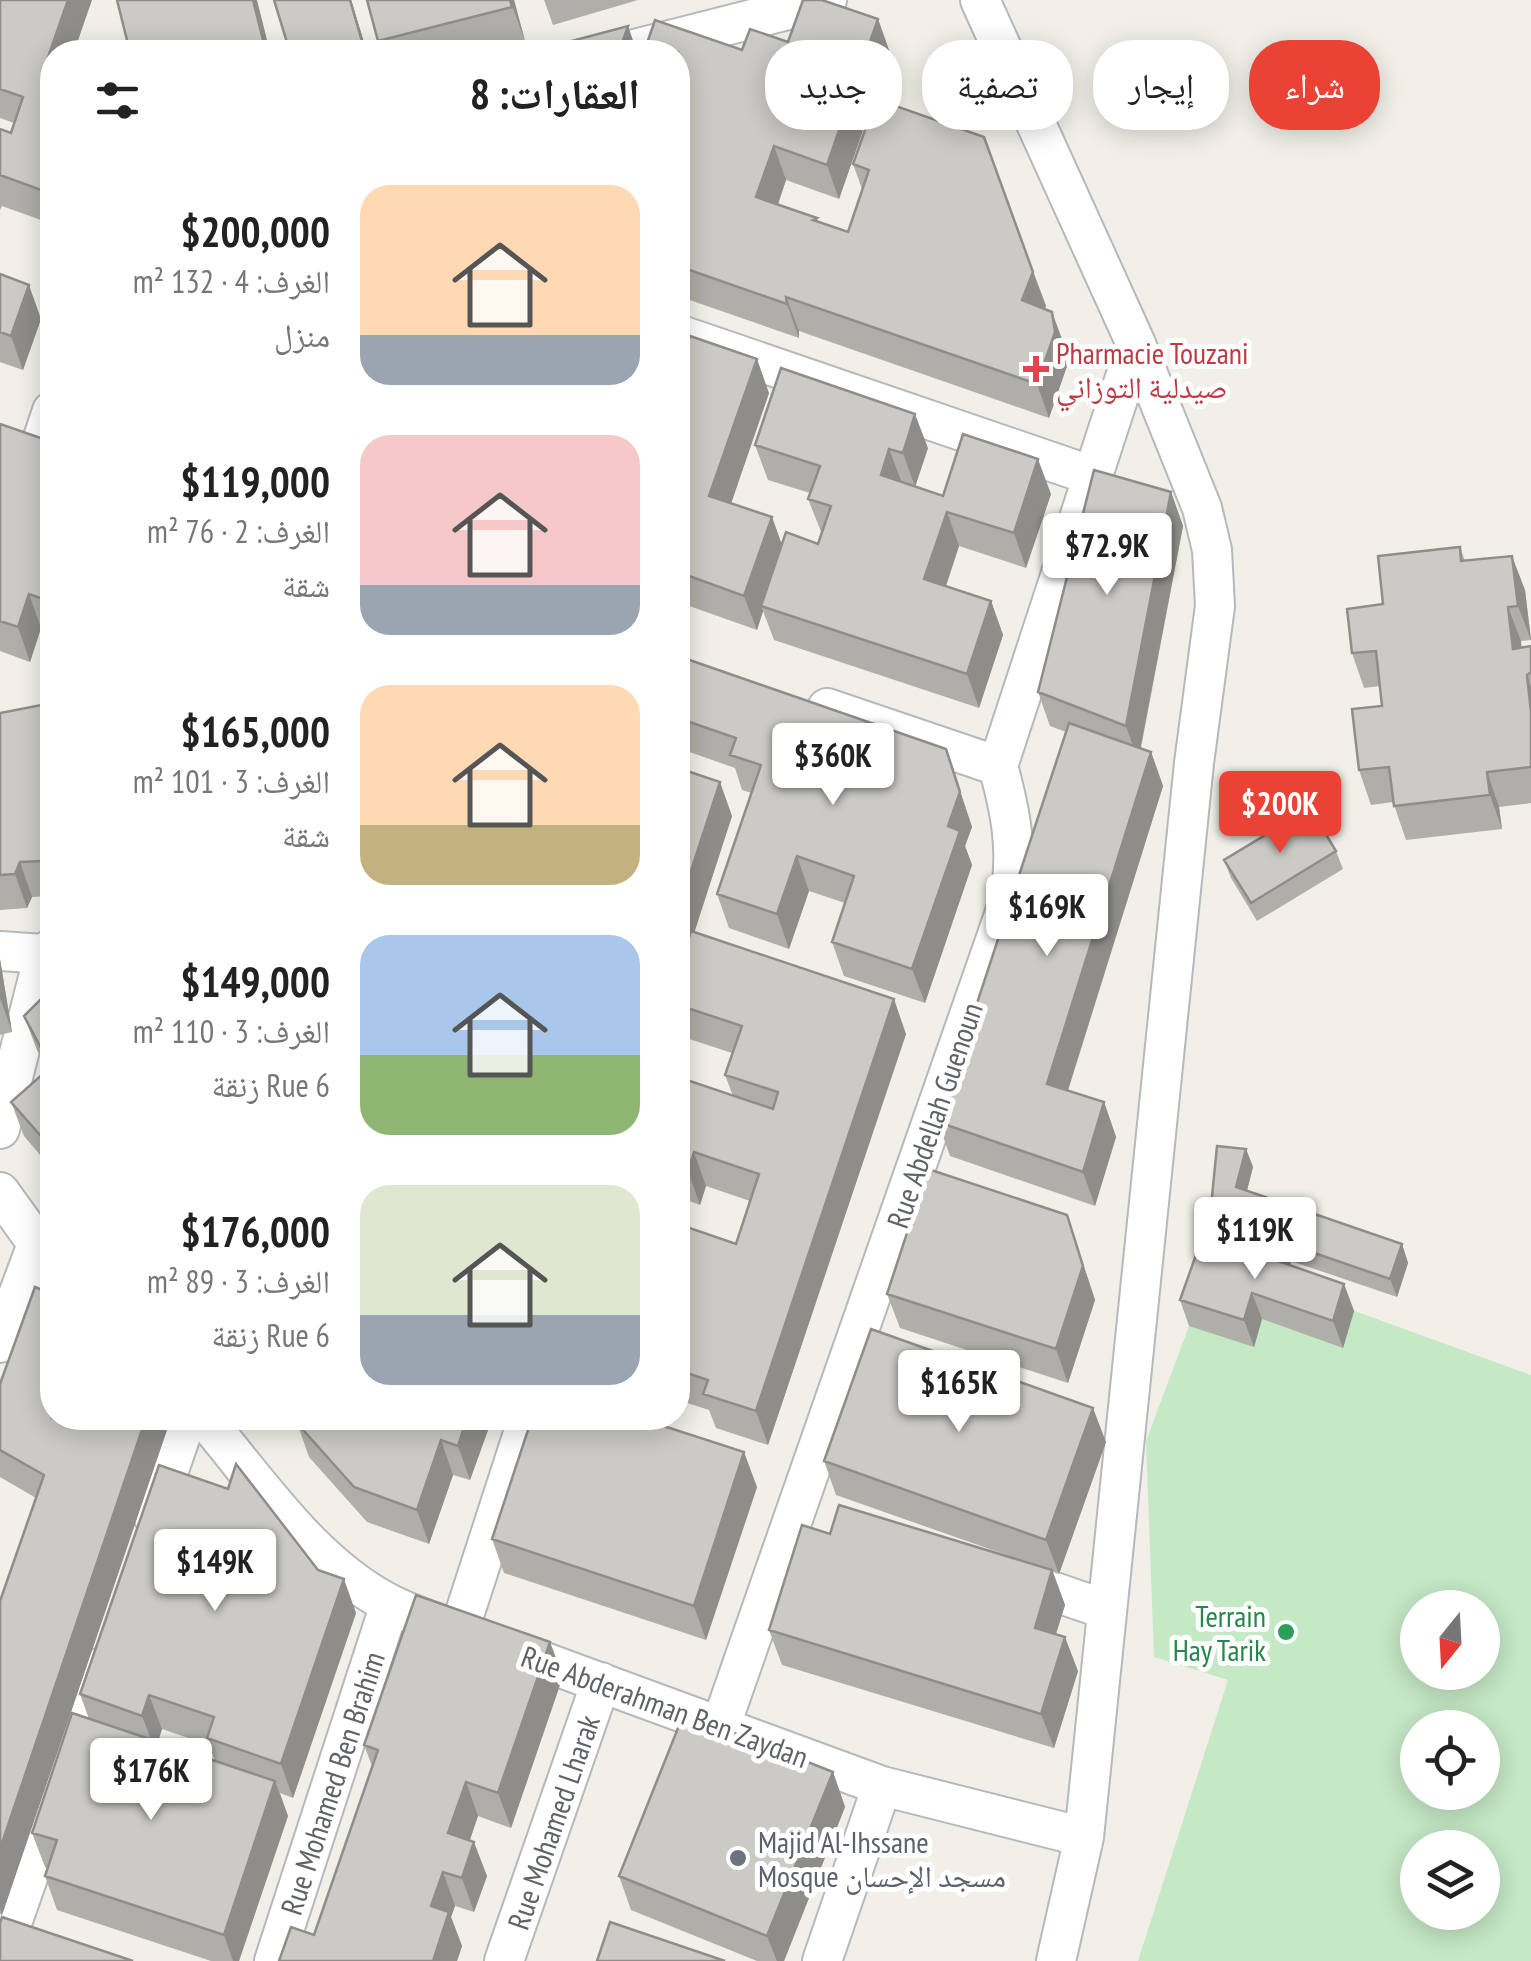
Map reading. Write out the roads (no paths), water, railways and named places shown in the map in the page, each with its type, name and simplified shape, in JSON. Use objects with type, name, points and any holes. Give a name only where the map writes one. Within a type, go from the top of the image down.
[{"type":"street","points":[[670,40],[827,0]]},
{"type":"street","points":[[980,0],[1136,344],[1202,508],[1212,550],[1215,606],[1194,763],[1084,1837],[1056,1961]]},
{"type":"street","points":[[690,338],[1090,475]]},
{"type":"street","points":[[790,696],[998,766],[1090,475],[1136,344]]},
{"type":"street","points":[[0,437],[40,450]]},
{"type":"street","name":"Rue Abdellah Guenoun","points":[[721,1726],[1010,898],[1016,858],[1013,823],[998,766]]},
{"type":"street","points":[[0,950],[40,954]]},
{"type":"street","points":[[0,1129],[40,990]]},
{"type":"street","points":[[0,1192],[40,1249]]},
{"type":"street","points":[[0,1343],[40,1263]]},
{"type":"street","points":[[142,1549],[183,1430]]},
{"type":"street","name":"Rue Abderahman Ben Zaydan","points":[[214,1430],[303,1536],[340,1570],[390,1604],[882,1786],[1084,1837]]},
{"type":"street","points":[[459,1632],[524,1430]]},
{"type":"street","points":[[799,1504],[835,1516]]},
{"type":"street","points":[[980,1566],[1106,1610]]},
{"type":"street","name":"Rue Mohamed Ben Brahim","points":[[274,1961],[390,1604]]},
{"type":"street","points":[[13,1942],[116,1624]]},
{"type":"street","name":"Rue Mohamed Lharak","points":[[504,1961],[601,1682]]},
{"type":"street","points":[[78,1736],[115,1749]]},
{"type":"street","points":[[822,1961],[882,1786]]},
{"type":"street","points":[[284,1807],[322,1820]]},
{"type":"place","name":"Pharmacie Touzani صيدلية التوزاني","points":[[1036,369]]},
{"type":"place","name":"Terrain Hay Tarik","points":[[1286,1632]]},
{"type":"place","name":"Majid Al-Ihssane Mosque مسجد الإحسان","points":[[738,1858]]}]
